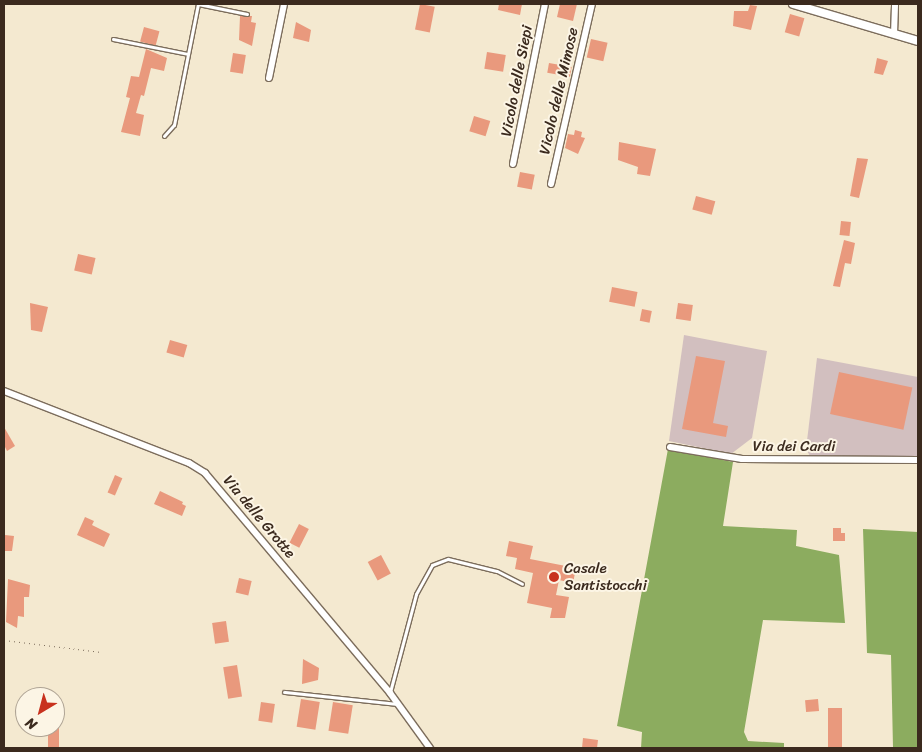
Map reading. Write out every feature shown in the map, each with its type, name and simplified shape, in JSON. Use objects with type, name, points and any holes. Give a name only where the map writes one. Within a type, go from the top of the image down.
[{"type":"street","points":[[269,78],[284,4]]},
{"type":"street","name":"Vicolo delle Siepi","points":[[513,164],[545,4]]},
{"type":"street","name":"Vicolo delle Mimose","points":[[551,184],[592,4]]},
{"type":"street","points":[[793,4],[918,41]]},
{"type":"street","points":[[894,34],[895,4]]},
{"type":"street","name":"Via delle Grotte","points":[[4,391],[203,471],[390,693],[430,748]]},
{"type":"street","name":"Via dei Cardi","points":[[670,447],[742,459],[918,460]]},
{"type":"lane","points":[[164,136],[174,125],[198,4],[247,14]]},
{"type":"lane","points":[[112,39],[188,54]]},
{"type":"lane","points":[[390,693],[416,594],[432,565],[448,559],[497,571],[522,584]]},
{"type":"lane","points":[[284,692],[398,704]]},
{"type":"path","points":[[4,640],[100,652]]},
{"type":"shaded area","points":[[684,335],[767,351],[752,438],[731,454],[669,441]]},
{"type":"shaded area","points":[[817,358],[918,377],[918,459],[810,456],[806,449]]},
{"type":"green space","points":[[668,449],[733,462],[723,526],[797,530],[796,546],[839,555],[845,623],[763,620],[744,732],[748,741],[784,743],[784,748],[641,748],[642,732],[617,726]]},
{"type":"green space","points":[[863,529],[918,532],[918,748],[893,748],[891,655],[867,653]]},
{"type":"building","points":[[420,4],[435,7],[430,32],[415,30]]},
{"type":"building","points":[[499,4],[522,4],[520,15],[498,10]]},
{"type":"building","points":[[560,4],[577,4],[573,21],[557,17]]},
{"type":"building","points":[[750,5],[757,6],[751,30],[733,26],[734,11],[748,11]]},
{"type":"building","points":[[790,14],[804,18],[799,36],[785,32]]},
{"type":"building","points":[[240,16],[252,16],[251,22],[256,23],[252,46],[239,40]]},
{"type":"building","points":[[296,22],[311,30],[309,42],[293,38]]},
{"type":"building","points":[[144,27],[159,31],[156,46],[140,41]]},
{"type":"building","points":[[591,39],[608,43],[603,61],[587,58]]},
{"type":"building","points":[[146,49],[167,58],[164,71],[151,68],[144,96],[141,95],[136,113],[144,115],[140,136],[121,132],[130,98],[126,97],[131,76],[139,77]]},
{"type":"building","points":[[487,52],[506,55],[503,72],[484,69]]},
{"type":"building","points":[[233,53],[246,55],[243,74],[230,72]]},
{"type":"building","points":[[877,58],[888,61],[883,75],[874,73]]},
{"type":"building","points":[[549,63],[572,67],[570,77],[547,73]]},
{"type":"building","points":[[474,116],[490,121],[486,136],[469,131]]},
{"type":"building","points":[[575,130],[582,132],[581,137],[585,138],[578,154],[565,148],[568,134],[574,135]]},
{"type":"building","points":[[619,142],[656,149],[650,176],[637,174],[638,167],[618,160]]},
{"type":"building","points":[[857,158],[868,159],[859,198],[850,196]]},
{"type":"building","points":[[520,172],[535,175],[532,190],[517,187]]},
{"type":"building","points":[[696,196],[715,201],[712,215],[692,210]]},
{"type":"building","points":[[841,221],[851,222],[849,236],[840,235]]},
{"type":"building","points":[[844,240],[855,243],[851,264],[845,263],[840,287],[833,286]]},
{"type":"building","points":[[78,254],[96,258],[92,275],[74,271]]},
{"type":"building","points":[[612,287],[638,292],[635,307],[609,302]]},
{"type":"building","points":[[30,303],[48,307],[42,332],[31,330]]},
{"type":"building","points":[[678,303],[693,305],[691,321],[676,319]]},
{"type":"building","points":[[642,309],[652,311],[650,323],[640,321]]},
{"type":"building","points":[[170,340],[187,345],[184,357],[166,352]]},
{"type":"building","points":[[696,356],[725,361],[713,423],[728,426],[726,437],[682,429]]},
{"type":"building","points":[[839,372],[912,388],[903,430],[830,414]]},
{"type":"building","points":[[4,427],[15,446],[7,451],[4,445]]},
{"type":"building","points":[[115,475],[122,478],[115,496],[108,492]]},
{"type":"building","points":[[160,491],[183,502],[182,504],[186,506],[182,516],[154,504]]},
{"type":"building","points":[[85,517],[94,521],[92,525],[110,534],[104,547],[77,535]]},
{"type":"building","points":[[299,524],[309,529],[299,548],[289,543]]},
{"type":"building","points":[[833,528],[841,528],[841,533],[845,533],[845,541],[833,541]]},
{"type":"building","points":[[5,535],[14,536],[12,551],[4,551]]},
{"type":"building","name":"Casale Santistocchi","points":[[509,541],[533,546],[530,559],[576,568],[573,583],[559,580],[556,595],[569,597],[565,618],[550,618],[552,608],[527,603],[533,573],[515,569],[517,558],[506,556]]},
{"type":"building","points":[[381,555],[391,574],[378,581],[368,562]]},
{"type":"building","points":[[239,578],[252,581],[248,596],[236,593]]},
{"type":"building","points":[[8,579],[30,585],[29,597],[24,597],[24,617],[18,616],[17,628],[6,622]]},
{"type":"building","points":[[226,621],[229,642],[215,644],[212,623]]},
{"type":"building","points":[[303,659],[319,668],[318,680],[302,684]]},
{"type":"building","points":[[237,665],[242,697],[228,699],[223,667]]},
{"type":"building","points":[[301,699],[320,702],[315,730],[297,727]]},
{"type":"building","points":[[818,699],[819,711],[806,712],[805,700]]},
{"type":"building","points":[[261,702],[275,704],[272,723],[258,721]]},
{"type":"building","points":[[333,702],[353,705],[348,734],[328,731]]},
{"type":"building","points":[[828,708],[842,708],[842,748],[828,748]]},
{"type":"building","points":[[48,737],[59,737],[59,748],[48,748]]},
{"type":"building","points":[[583,738],[598,740],[597,748],[582,748]]},
{"type":"place","name":"Casale Santistocchi","points":[[554,577]]}]
